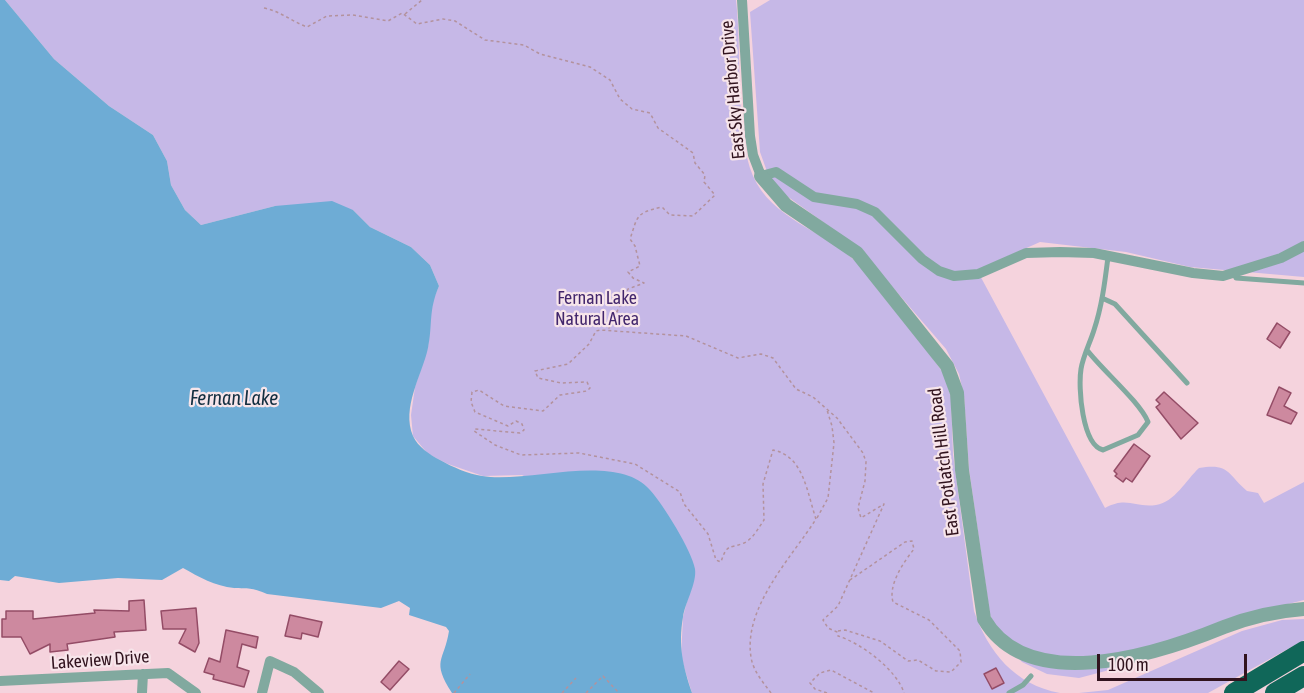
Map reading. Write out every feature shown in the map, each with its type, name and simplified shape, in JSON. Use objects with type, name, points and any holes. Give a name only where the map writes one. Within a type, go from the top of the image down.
[{"type":"highway","points":[[1234,693],[1304,651]]},
{"type":"highway","points":[[1275,693],[1304,676]]},
{"type":"street","name":"East Sky Harbor Drive","points":[[742,0],[750,136],[753,155],[761,176]]},
{"type":"street","points":[[761,176],[769,172],[776,172],[814,197],[857,204],[874,212],[922,259],[946,274],[964,276],[978,274],[1026,253],[1078,252],[1109,255],[1200,274],[1223,276],[1281,258],[1304,246]]},
{"type":"street","name":"East Potlatch Hill Road","points":[[761,176],[786,205],[857,253],[947,366],[957,393],[962,470],[984,619],[993,640],[1027,672]]},
{"type":"street","points":[[1119,674],[1247,619],[1304,609]]},
{"type":"street","points":[[262,693],[270,661],[294,672],[319,693]]},
{"type":"street","points":[[142,693],[143,674]]},
{"type":"street","name":"Lakeview Drive","points":[[0,681],[172,674],[196,693]]},
{"type":"lane","points":[[1087,350],[1102,370],[1137,405],[1148,422],[1138,435],[1103,450],[1093,443],[1083,414],[1079,384],[1081,367],[1102,298],[1109,255]]},
{"type":"lane","points":[[1234,273],[1236,278],[1304,283]]},
{"type":"lane","points":[[1102,298],[1115,304],[1187,383]]},
{"type":"lane","points":[[1009,693],[1023,685],[1027,672]]},
{"type":"path","points":[[264,8],[278,10],[290,19],[308,27],[327,15],[353,15],[388,21],[404,14],[422,0]]},
{"type":"path","points":[[404,14],[417,24],[443,19],[455,21],[485,40],[524,45],[536,52],[590,67],[610,80],[620,99],[632,109],[650,113],[658,128],[693,153],[696,163],[705,175],[704,182],[715,195],[693,216],[670,215],[662,207],[643,211],[635,218],[630,240],[635,246],[640,266],[628,272],[633,278],[644,283],[628,289],[608,331]]},
{"type":"path","points":[[816,519],[812,499],[796,465],[785,452],[772,450],[763,484],[764,520],[748,540],[731,544],[724,551],[722,561],[718,562],[708,534],[684,504],[680,492],[635,464],[579,453],[521,455],[495,445],[474,431],[477,428],[516,433],[524,430],[520,421],[508,426],[475,412],[470,396],[476,390],[504,406],[543,411],[555,398],[587,391],[590,388],[587,382],[561,382],[538,378],[535,371],[543,367],[568,363],[589,344],[596,331],[686,336],[738,358],[761,354],[773,358],[796,389],[826,408],[852,435],[866,462],[865,481],[858,508],[861,518],[871,514],[880,504],[884,504],[838,606],[823,620],[828,627],[837,632],[838,636],[862,646],[880,662],[902,687],[904,693]]},
{"type":"path","points":[[771,693],[762,682],[751,656],[751,640],[759,609],[771,583],[828,498],[834,443],[832,426],[826,408]]},
{"type":"path","points":[[837,632],[845,630],[880,641],[908,661],[918,660],[936,671],[951,672],[960,665],[962,654],[929,620],[893,602],[891,594],[894,582],[914,549],[914,544],[909,540],[849,581]]},
{"type":"path","points":[[827,693],[815,689],[810,683],[820,673],[831,670],[874,693]]},
{"type":"path","points":[[454,693],[470,674]]},
{"type":"path","points":[[586,693],[603,676],[619,693]]},
{"type":"path","points":[[562,693],[576,678]]},
{"type":"green space","name":"Fernan Lake Natural Area","points":[[5,0],[736,0],[741,115],[747,158],[753,176],[761,191],[785,214],[827,240],[858,264],[944,374],[951,397],[953,454],[974,611],[987,640],[1005,664],[1030,683],[1060,693],[692,693],[681,657],[683,617],[695,570],[522,475],[483,476],[448,464],[428,454],[413,436],[411,415],[415,387],[428,347],[431,305],[439,286],[430,265],[411,247],[370,227],[353,210],[275,206],[201,225],[185,210],[171,185],[167,161],[153,135],[109,106],[54,59]]},
{"type":"green space","points":[[770,0],[1304,0],[1304,277],[1190,267],[1126,252],[1040,242],[977,270],[1105,508],[1119,503],[1156,505],[1163,503],[1175,495],[1199,468],[1217,467],[1227,471],[1247,491],[1258,493],[1264,503],[1304,482],[1304,600],[1225,620],[1113,669],[1079,678],[1047,674],[1022,662],[1003,641],[990,615],[969,469],[964,396],[959,374],[946,349],[858,247],[784,194],[769,177],[760,152],[750,12]]},
{"type":"green space","points":[[1304,619],[1304,640],[1208,693],[1079,693],[1108,690],[1242,631],[1282,620]]},
{"type":"water","name":"Fernan Lake","points":[[0,0],[5,0],[54,59],[109,106],[153,135],[167,161],[171,185],[185,210],[201,225],[275,206],[332,201],[353,210],[370,227],[411,247],[430,265],[439,286],[432,310],[428,348],[409,414],[415,440],[436,458],[455,468],[477,475],[501,477],[570,471],[616,472],[635,479],[650,490],[676,528],[689,551],[695,569],[694,580],[684,611],[681,637],[684,665],[692,693],[452,693],[442,674],[441,667],[449,631],[446,627],[409,615],[410,608],[399,601],[381,608],[267,594],[253,589],[220,585],[183,568],[162,580],[118,578],[59,583],[15,576],[9,581],[0,580]]},
{"type":"building","points":[[1277,323],[1290,332],[1280,348],[1267,339]]},
{"type":"building","points":[[1279,387],[1291,393],[1284,406],[1297,413],[1291,424],[1267,415]]},
{"type":"building","points":[[1164,392],[1198,423],[1181,439],[1156,407],[1160,404],[1156,400]]},
{"type":"building","points":[[1134,444],[1150,456],[1132,482],[1126,478],[1123,482],[1115,476],[1117,474],[1114,471]]},
{"type":"building","points":[[144,600],[146,630],[114,632],[115,637],[67,644],[68,650],[50,652],[50,644],[30,654],[21,637],[2,637],[2,619],[6,619],[6,611],[33,611],[33,619],[95,613],[94,610],[129,611],[129,601]]},
{"type":"building","points":[[196,608],[199,643],[195,652],[179,643],[186,629],[163,629],[161,611]]},
{"type":"building","points":[[290,615],[322,622],[318,637],[302,633],[301,639],[285,636]]},
{"type":"building","points":[[226,630],[258,637],[256,648],[242,644],[237,667],[249,671],[244,687],[213,679],[214,675],[204,672],[209,658],[220,662]]},
{"type":"building","points":[[399,661],[409,669],[390,690],[381,682]]},
{"type":"building","points":[[996,668],[1004,683],[992,689],[984,674]]}]
